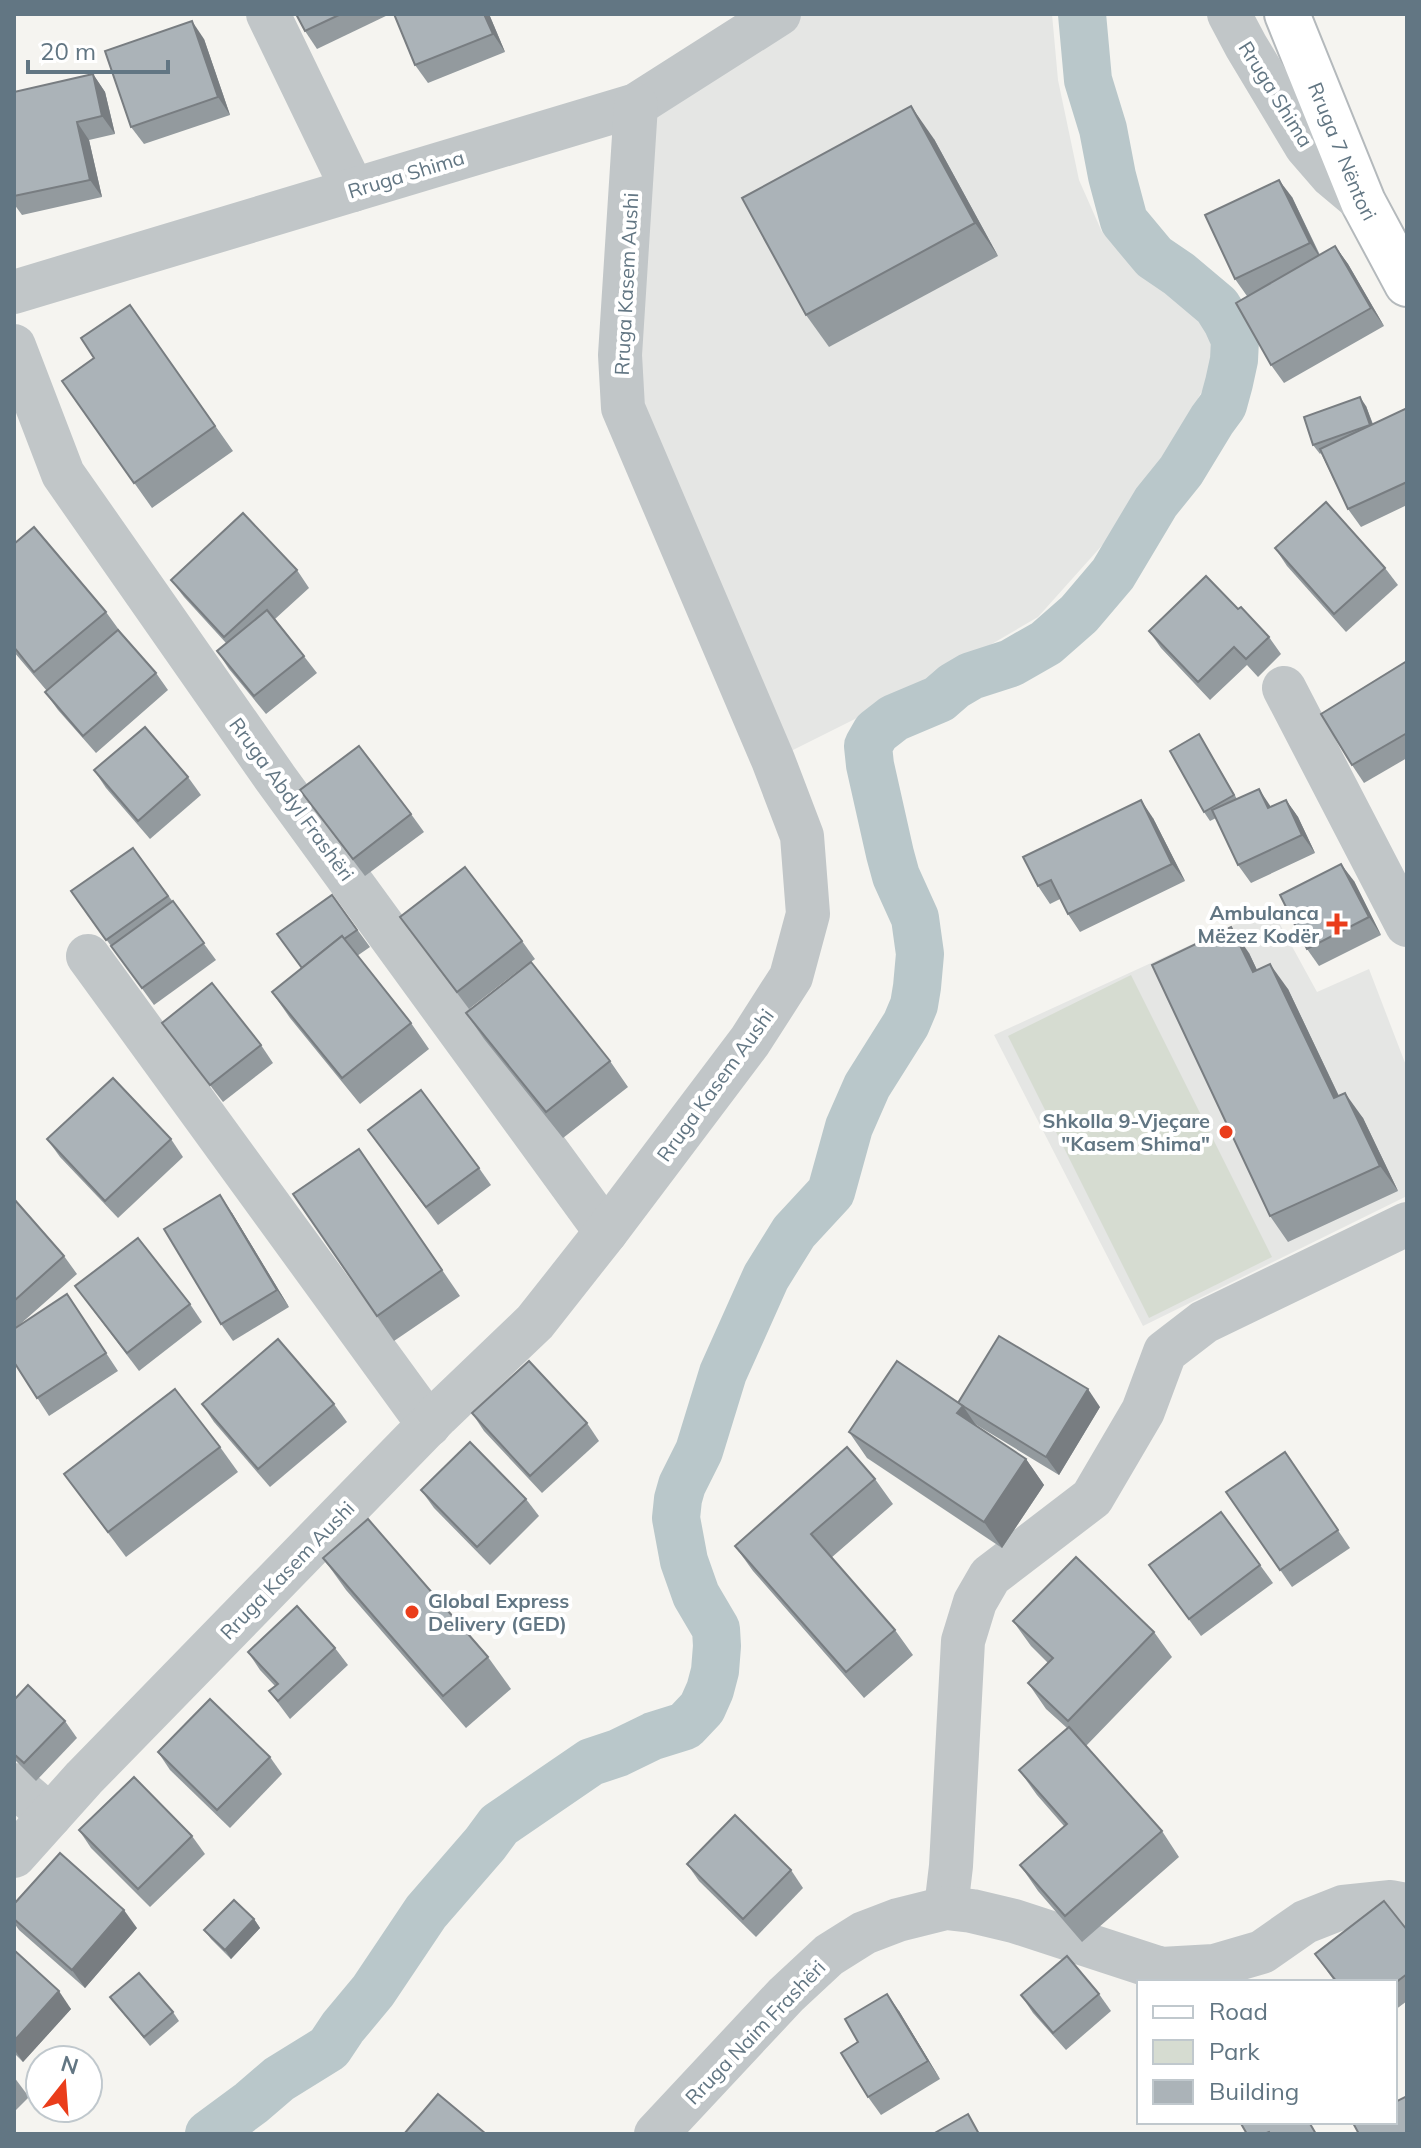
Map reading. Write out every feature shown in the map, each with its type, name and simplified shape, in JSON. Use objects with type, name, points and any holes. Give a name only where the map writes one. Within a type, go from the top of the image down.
[{"type":"main road","name":"Rruga 7 Nëntori","points":[[1287,14],[1363,202],[1407,284]]},
{"type":"street","points":[[268,14],[353,190]]},
{"type":"street","name":"Rruga Shima","points":[[14,292],[636,105],[779,14]]},
{"type":"street","name":"Rruga Shima","points":[[1229,14],[1306,146],[1332,176],[1363,202]]},
{"type":"street","name":"Rruga Kasem Aushi","points":[[14,1856],[84,1778],[429,1425],[535,1322],[750,1041],[791,977],[808,914],[802,836],[773,760],[623,408],[620,355],[636,105]]},
{"type":"street","name":"Rruga Abdyl Frashëri","points":[[14,346],[63,474],[276,779],[606,1232]]},
{"type":"street","points":[[1284,688],[1406,919]]},
{"type":"street","points":[[88,956],[429,1425]]},
{"type":"street","points":[[946,1908],[963,1641],[975,1602],[990,1576],[1092,1498],[1143,1411],[1165,1352],[1204,1322],[1407,1224]]},
{"type":"street","points":[[14,1785],[50,1816]]},
{"type":"street","name":"Rruga Naim Frashëri","points":[[656,2134],[786,1995],[829,1955],[864,1933],[898,1920],[946,1908],[972,1911],[1014,1921],[1161,1969],[1214,1966],[1262,1952],[1305,1922],[1343,1907],[1391,1902],[1407,1905]]},
{"type":"shaded area","points":[[779,14],[1052,14],[1058,80],[1079,180],[1102,232],[1207,322],[1215,367],[1182,428],[1106,541],[1038,617],[911,691],[773,760],[620,355],[636,105]]},
{"type":"shaded area","name":"Shkolla 9-Vjeçare \"Kasem Shima\"","points":[[1271,908],[1317,992],[1369,969],[1407,1068],[1407,1196],[1143,1326],[994,1035]]},
{"type":"green space","points":[[1131,975],[1272,1257],[1149,1318],[1008,1036]]},
{"type":"building","points":[[296,14],[341,14],[305,31]]},
{"type":"building","points":[[394,14],[484,14],[493,34],[415,65]]},
{"type":"building","points":[[192,21],[218,97],[131,127],[105,51]]},
{"type":"building","points":[[93,74],[102,116],[77,122],[90,180],[14,196],[14,92]]},
{"type":"building","points":[[911,106],[975,223],[806,315],[742,198]]},
{"type":"building","points":[[1279,180],[1310,243],[1235,279],[1205,215]]},
{"type":"building","points":[[1335,246],[1371,308],[1271,365],[1236,303]]},
{"type":"building","points":[[130,305],[215,426],[134,483],[62,381],[94,358],[81,338]]},
{"type":"building","points":[[1360,397],[1370,425],[1313,445],[1304,417]]},
{"type":"building","points":[[1407,408],[1407,482],[1348,509],[1320,449]]},
{"type":"building","points":[[1326,502],[1385,568],[1334,614],[1275,548]]},
{"type":"building","points":[[243,513],[297,570],[224,637],[171,580]]},
{"type":"building","points":[[34,527],[106,612],[34,672],[14,647],[14,544]]},
{"type":"building","points":[[1206,576],[1269,637],[1246,659],[1234,647],[1198,682],[1149,631]]},
{"type":"building","points":[[267,610],[304,656],[254,696],[217,651]]},
{"type":"building","points":[[118,630],[156,673],[83,736],[45,692]]},
{"type":"building","points":[[1407,661],[1407,733],[1352,765],[1321,714]]},
{"type":"building","points":[[145,727],[188,777],[138,821],[94,770]]},
{"type":"building","points":[[1199,734],[1234,795],[1204,812],[1170,751]]},
{"type":"building","points":[[359,746],[411,814],[353,859],[300,790]]},
{"type":"building","points":[[1259,789],[1268,808],[1286,800],[1302,835],[1238,865],[1212,810]]},
{"type":"building","points":[[1141,800],[1172,864],[1068,914],[1051,880],[1038,886],[1023,857]]},
{"type":"building","points":[[133,848],[168,896],[106,940],[71,891]]},
{"type":"building","name":"Ambulanca Mëzez Kodër","points":[[1341,864],[1369,917],[1307,949],[1280,895]]},
{"type":"building","points":[[465,867],[522,941],[457,992],[400,917]]},
{"type":"building","points":[[332,895],[357,930],[344,939],[342,936],[302,968],[277,934]]},
{"type":"building","points":[[173,901],[204,943],[142,988],[111,946]]},
{"type":"building","points":[[1231,927],[1253,972],[1270,964],[1334,1098],[1345,1093],[1380,1166],[1270,1216],[1152,965]]},
{"type":"building","points":[[342,936],[411,1023],[342,1078],[272,992]]},
{"type":"building","points":[[531,962],[610,1061],[546,1112],[466,1013]]},
{"type":"building","points":[[212,983],[261,1045],[210,1085],[162,1023]]},
{"type":"building","points":[[113,1078],[171,1139],[105,1201],[47,1139]]},
{"type":"building","points":[[421,1090],[479,1168],[426,1207],[368,1130]]},
{"type":"building","points":[[359,1149],[442,1270],[377,1316],[293,1194]]},
{"type":"building","points":[[220,1195],[277,1290],[221,1324],[164,1229]]},
{"type":"building","points":[[14,1199],[64,1256],[14,1301]]},
{"type":"building","points":[[138,1238],[190,1304],[127,1353],[75,1286]]},
{"type":"building","points":[[67,1294],[106,1353],[37,1398],[14,1362],[14,1329]]},
{"type":"building","points":[[999,1336],[1088,1389],[1046,1457],[958,1403]]},
{"type":"building","points":[[278,1339],[334,1404],[258,1469],[202,1404]]},
{"type":"building","points":[[529,1361],[587,1423],[530,1476],[472,1413]]},
{"type":"building","points":[[897,1361],[963,1406],[957,1413],[1026,1459],[984,1522],[849,1432]]},
{"type":"building","points":[[175,1389],[220,1447],[108,1532],[64,1474]]},
{"type":"building","points":[[470,1442],[526,1499],[477,1547],[421,1490]]},
{"type":"building","points":[[847,1447],[875,1479],[811,1534],[895,1630],[846,1672],[735,1546]]},
{"type":"building","points":[[1285,1452],[1338,1530],[1280,1570],[1226,1492]]},
{"type":"building","points":[[1221,1512],[1260,1565],[1189,1619],[1149,1565]]},
{"type":"building","points":[[368,1519],[488,1657],[443,1696],[323,1558]]},
{"type":"building","points":[[1076,1557],[1154,1632],[1068,1721],[1028,1683],[1053,1658],[1013,1621]]},
{"type":"building","points":[[297,1606],[335,1648],[278,1701],[269,1691],[278,1684],[248,1652]]},
{"type":"building","points":[[28,1685],[65,1721],[24,1763],[14,1754],[14,1700]]},
{"type":"building","points":[[210,1699],[270,1757],[217,1810],[158,1752]]},
{"type":"building","points":[[1069,1727],[1162,1831],[1065,1916],[1020,1865],[1067,1824],[1019,1770]]},
{"type":"building","points":[[134,1777],[192,1836],[138,1889],[79,1830]]},
{"type":"building","points":[[735,1815],[791,1870],[743,1919],[687,1864]]},
{"type":"building","points":[[60,1853],[124,1910],[72,1970],[14,1919],[14,1904]]},
{"type":"building","points":[[234,1900],[254,1919],[225,1950],[204,1930]]},
{"type":"building","points":[[1384,1901],[1407,1930],[1407,1974],[1397,1982],[1335,1980],[1315,1954]]},
{"type":"building","points":[[14,1950],[59,1991],[14,2041]]},
{"type":"building","points":[[1067,1956],[1099,1994],[1053,2033],[1021,1995]]},
{"type":"building","points":[[139,1973],[173,2012],[144,2037],[110,1997]]},
{"type":"building","points":[[887,1994],[928,2061],[868,2097],[841,2053],[858,2042],[845,2019]]},
{"type":"building","points":[[438,2094],[486,2134],[404,2134]]},
{"type":"building","points":[[1407,2096],[1407,2134],[1359,2134],[1354,2124],[1397,2124],[1397,2101]]},
{"type":"building","points":[[968,2114],[979,2134],[933,2134]]},
{"type":"building","points":[[1241,2124],[1310,2124],[1316,2134],[1269,2132],[1247,2134]]},
{"type":"waterway","points":[[209,2134],[279,2079],[329,2048],[373,1991],[426,1912],[499,1825],[591,1762],[685,1726],[702,1708],[710,1690],[715,1671],[716,1629],[696,1595],[684,1561],[676,1518],[682,1485],[699,1451],[723,1373],[766,1277],[794,1232],[831,1192],[849,1127],[867,1086],[906,1024],[914,1005],[920,954],[915,918],[896,876],[868,746],[876,732],[894,718],[939,699],[971,676],[1011,663],[1046,643],[1079,614],[1113,574],[1156,502],[1181,471],[1223,405],[1229,383],[1235,340],[1217,306],[1154,257],[1124,221],[1103,129],[1088,80],[1082,14]]},
{"type":"place","name":"Ambulanca Mëzez Kodër","points":[[1337,924]]},
{"type":"place","name":"Shkolla 9-Vjeçare \"Kasem Shima\"","points":[[1226,1132]]},
{"type":"place","name":"Global Express Delivery (GED)","points":[[412,1612]]}]
